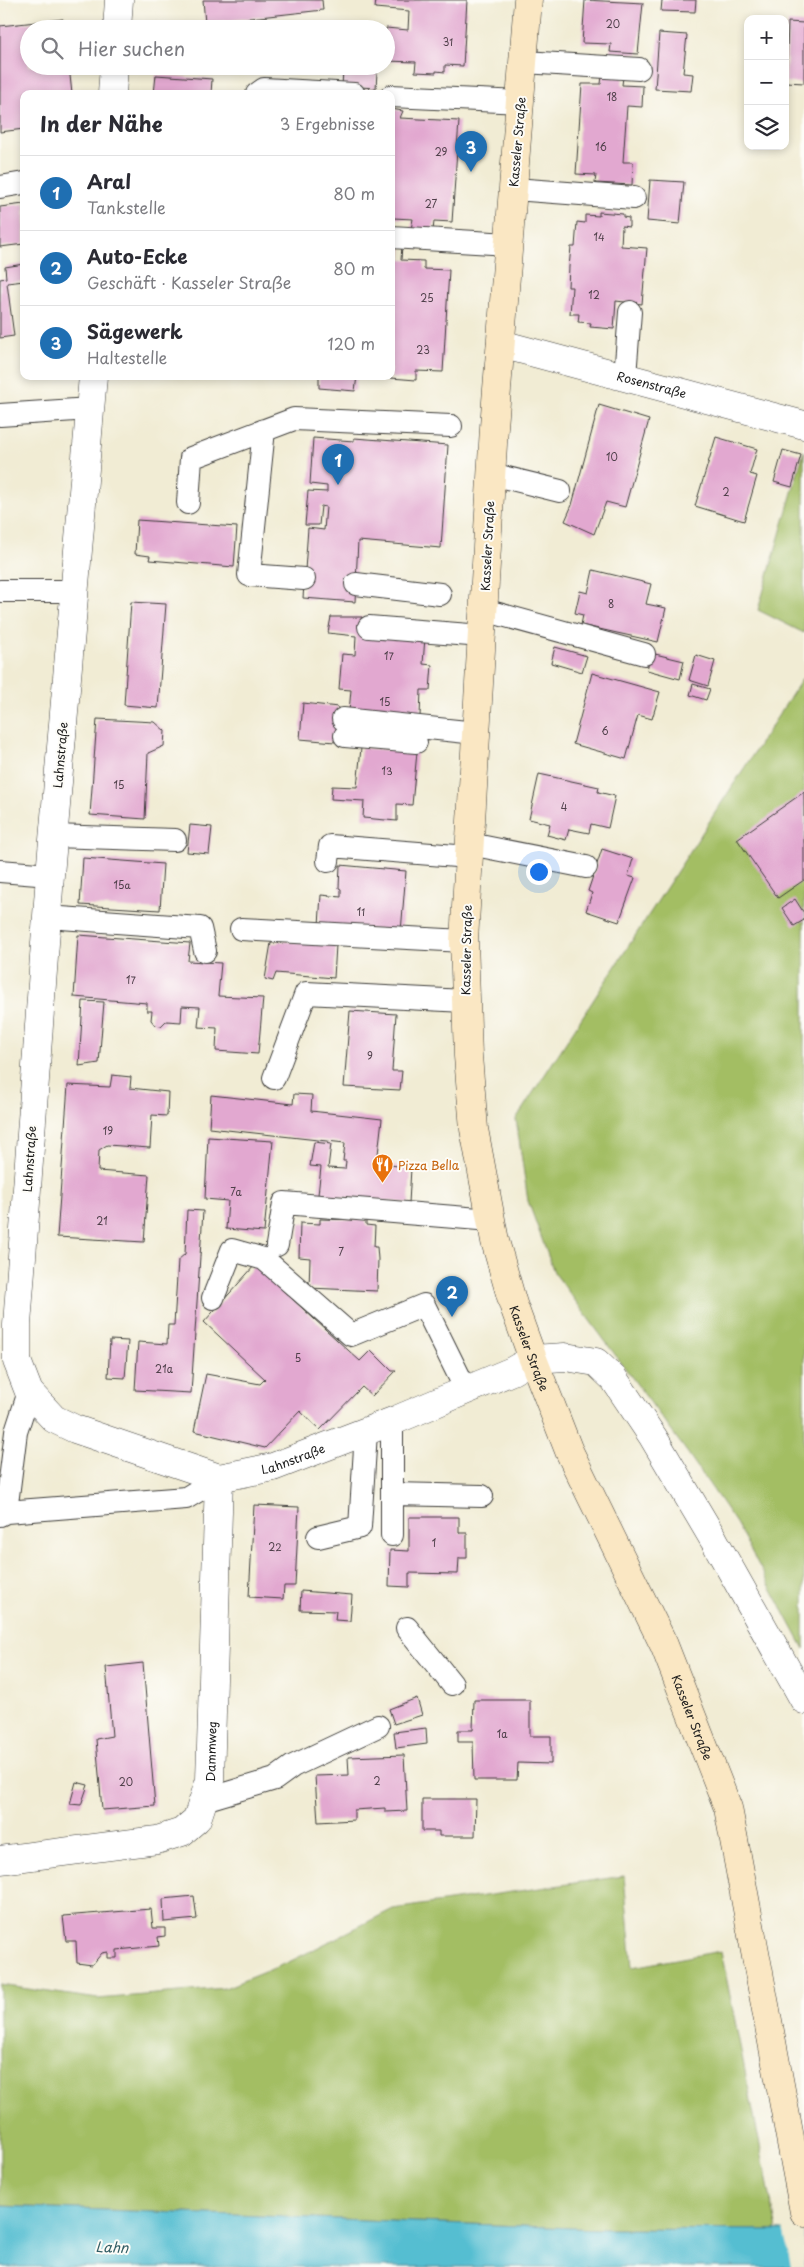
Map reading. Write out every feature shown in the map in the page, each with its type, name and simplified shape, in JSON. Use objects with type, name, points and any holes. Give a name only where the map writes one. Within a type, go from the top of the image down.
[{"type":"main road","name":"Kasseler Straße","points":[[528,0],[491,474],[464,941],[465,1001],[474,1129],[491,1220],[513,1304],[533,1359],[569,1451],[664,1645],[728,1808],[738,1852],[804,2212]]},
{"type":"street","points":[[118,20],[119,0]]},
{"type":"street","points":[[112,90],[113,75]]},
{"type":"street","name":"Rosenstraße","points":[[501,344],[804,425]]},
{"type":"street","name":"Lahnstraße","points":[[92,380],[53,836],[17,1325],[17,1361],[29,1392],[54,1419],[76,1429],[219,1478],[274,1468],[466,1390],[533,1359]]},
{"type":"street","points":[[533,1359],[565,1357],[596,1362],[614,1379],[653,1437],[714,1540],[804,1700]]},
{"type":"street","name":"Dammweg","points":[[0,1860],[157,1840],[182,1832],[197,1818],[210,1780],[219,1478]]},
{"type":"lane","points":[[524,62],[639,69]]},
{"type":"lane","points":[[263,90],[282,90]]},
{"type":"lane","points":[[395,96],[520,102]]},
{"type":"lane","points":[[0,187],[20,184]]},
{"type":"lane","points":[[514,189],[634,198]]},
{"type":"lane","points":[[395,237],[509,244]]},
{"type":"lane","points":[[625,376],[630,312]]},
{"type":"lane","points":[[0,415],[90,409]]},
{"type":"lane","points":[[188,503],[191,458],[294,419],[451,426]]},
{"type":"lane","points":[[264,430],[249,575],[304,579]]},
{"type":"lane","points":[[491,474],[560,491]]},
{"type":"lane","points":[[356,584],[440,594]]},
{"type":"lane","points":[[0,591],[74,591]]},
{"type":"lane","points":[[369,627],[483,623],[644,654]]},
{"type":"lane","points":[[344,727],[476,740]]},
{"type":"lane","points":[[53,836],[175,840]]},
{"type":"lane","points":[[328,861],[330,846],[470,851],[586,867]]},
{"type":"lane","points":[[0,871],[50,875]]},
{"type":"lane","points":[[47,917],[200,928],[205,951]]},
{"type":"lane","points":[[240,929],[464,941]]},
{"type":"lane","points":[[274,1078],[306,993],[465,1001]]},
{"type":"lane","points":[[278,1244],[284,1203],[491,1220]]},
{"type":"lane","points":[[213,1298],[232,1250],[264,1259],[351,1335],[424,1305],[466,1390]]},
{"type":"lane","points":[[29,1392],[16,1432],[3,1514],[186,1498],[219,1478]]},
{"type":"lane","points":[[392,1421],[392,1535]]},
{"type":"lane","points":[[318,1537],[360,1527],[366,1432]]},
{"type":"lane","points":[[393,1494],[482,1496]]},
{"type":"lane","points":[[407,1628],[452,1684]]},
{"type":"lane","points":[[204,1800],[275,1779],[294,1766],[378,1726]]},
{"type":"green space","points":[[804,451],[804,633],[758,610]]},
{"type":"green space","points":[[804,676],[804,1649],[736,1523],[687,1452],[554,1272],[528,1201],[516,1119]]},
{"type":"green space","points":[[624,1876],[632,1967],[721,1951],[777,2230],[598,2229],[0,2206],[0,1985],[98,1999],[225,1988],[289,1962],[393,1909]]},
{"type":"water","name":"Lahn","points":[[0,2206],[598,2229],[804,2230],[804,2267],[0,2267]]},
{"type":"pier","points":[[783,2227],[804,2227],[804,2267],[791,2267]]},
{"type":"building","points":[[203,0],[322,0],[323,10],[232,20],[205,20]]},
{"type":"building","points":[[376,0],[467,0],[463,66],[445,65],[445,72],[415,72],[416,62],[395,61],[395,29],[408,30],[409,11],[375,8]]},
{"type":"building","points":[[585,0],[643,3],[638,54],[610,52],[611,44],[582,43]]},
{"type":"building","points":[[662,0],[696,0],[695,12],[661,11]]},
{"type":"building","points":[[789,22],[804,23],[804,83],[789,82]]},
{"type":"building","points":[[20,24],[20,75],[70,75],[72,90],[20,90],[20,130],[0,132],[0,26]]},
{"type":"building","points":[[659,33],[687,35],[683,73],[693,74],[691,91],[655,89]]},
{"type":"building","points":[[156,75],[212,79],[211,90],[154,90]]},
{"type":"building","points":[[343,75],[377,75],[376,88],[342,86]]},
{"type":"building","points":[[602,76],[623,77],[622,85],[643,86],[642,107],[627,106],[623,162],[633,162],[632,185],[595,183],[596,175],[576,174],[582,84],[601,84]]},
{"type":"building","points":[[395,110],[403,111],[400,118],[459,121],[452,222],[434,221],[433,231],[411,229],[413,219],[395,218]]},
{"type":"building","points":[[650,180],[684,182],[680,224],[647,221]]},
{"type":"building","points":[[20,204],[20,244],[0,247],[0,207]]},
{"type":"building","points":[[599,212],[623,214],[623,217],[629,218],[629,227],[622,226],[621,246],[647,248],[642,304],[616,301],[614,329],[590,327],[591,323],[578,322],[579,314],[570,314],[572,287],[568,287],[569,267],[571,247],[575,247],[577,222],[585,223],[585,215],[599,216]]},
{"type":"building","points":[[395,244],[402,245],[401,260],[424,261],[424,269],[449,270],[443,372],[416,371],[416,380],[395,378]]},
{"type":"building","points":[[20,265],[20,281],[7,283],[14,336],[0,338],[0,279],[6,278],[5,267]]},
{"type":"building","points":[[319,380],[356,380],[355,391],[319,388]]},
{"type":"building","points":[[599,405],[649,420],[625,507],[606,502],[594,534],[565,521],[572,505]]},
{"type":"building","points":[[716,437],[757,449],[750,474],[757,476],[744,521],[695,506]]},
{"type":"building","points":[[313,438],[354,441],[354,438],[448,445],[441,548],[358,541],[355,602],[303,598],[308,528],[324,530],[326,507],[321,506],[319,525],[305,525],[308,491],[327,492],[327,486],[310,484]]},
{"type":"building","points":[[783,450],[801,455],[792,487],[774,482]]},
{"type":"building","points":[[137,520],[237,527],[234,567],[149,560],[150,556],[135,554]]},
{"type":"building","points":[[593,570],[651,584],[646,604],[666,608],[658,642],[581,625],[583,615],[575,613],[580,591],[588,593]]},
{"type":"building","points":[[131,602],[166,604],[158,708],[124,705]]},
{"type":"building","points":[[331,617],[362,617],[360,631],[425,637],[423,664],[432,665],[430,690],[421,690],[420,717],[349,712],[351,690],[339,689],[342,654],[355,655],[356,636],[328,633]]},
{"type":"building","points":[[555,647],[587,656],[582,672],[551,663]]},
{"type":"building","points":[[651,653],[684,661],[680,679],[647,670]]},
{"type":"building","points":[[696,655],[715,661],[708,686],[689,680]]},
{"type":"building","points":[[592,673],[660,692],[652,719],[638,715],[626,759],[573,744]]},
{"type":"building","points":[[693,684],[710,689],[706,700],[690,695]]},
{"type":"building","points":[[303,703],[338,707],[335,742],[300,739]]},
{"type":"building","points":[[97,719],[155,722],[165,731],[164,746],[148,753],[145,819],[90,815]]},
{"type":"building","points":[[361,748],[417,752],[412,805],[397,804],[397,821],[363,818],[364,801],[331,799],[332,786],[357,787]]},
{"type":"building","points":[[539,774],[599,787],[598,792],[615,796],[608,828],[591,824],[589,833],[569,829],[566,840],[547,835],[550,824],[529,819]]},
{"type":"building","points":[[804,792],[804,880],[778,898],[737,839]]},
{"type":"building","points":[[190,825],[212,827],[209,854],[187,852]]},
{"type":"building","points":[[602,849],[633,859],[628,876],[635,878],[619,922],[586,911],[592,893],[588,891]]},
{"type":"building","points":[[83,858],[163,864],[160,910],[80,905]]},
{"type":"building","points":[[340,865],[406,871],[401,932],[319,925],[321,895],[341,897],[341,889],[339,888]]},
{"type":"building","points":[[795,899],[804,913],[804,920],[794,926],[782,908]]},
{"type":"building","points":[[78,935],[190,943],[188,961],[221,963],[218,996],[263,998],[258,1054],[216,1051],[217,1028],[198,1027],[200,1007],[182,1006],[181,1022],[166,1021],[161,1026],[155,1025],[151,1020],[152,1011],[147,1011],[147,1003],[74,997]]},
{"type":"building","points":[[278,941],[336,945],[334,978],[276,973],[273,981],[265,979],[271,943],[278,943]]},
{"type":"building","points":[[83,1001],[104,1002],[99,1063],[79,1066]]},
{"type":"building","points":[[350,1011],[396,1014],[392,1071],[402,1071],[400,1090],[344,1087]]},
{"type":"building","points":[[112,1075],[131,1077],[130,1088],[168,1092],[167,1116],[152,1115],[150,1148],[107,1145],[99,1150],[98,1171],[149,1175],[144,1242],[57,1237],[68,1085],[110,1087]]},
{"type":"building","points":[[294,1094],[312,1095],[311,1111],[382,1119],[377,1163],[411,1168],[409,1203],[318,1195],[321,1167],[310,1166],[314,1142],[331,1144],[328,1168],[345,1169],[346,1161],[343,1161],[345,1143],[209,1128],[211,1095],[293,1104]]},
{"type":"building","points":[[208,1137],[273,1141],[264,1232],[226,1229],[228,1201],[205,1199]]},
{"type":"building","points":[[187,1210],[203,1211],[191,1393],[135,1390],[138,1342],[167,1344],[168,1325],[174,1325],[178,1260],[185,1254]]},
{"type":"building","points":[[320,1219],[366,1220],[366,1225],[375,1226],[374,1247],[377,1247],[378,1259],[377,1291],[309,1288],[310,1258],[299,1257],[300,1223],[320,1224]]},
{"type":"building","points":[[255,1265],[360,1361],[371,1350],[392,1371],[396,1371],[372,1396],[362,1387],[320,1430],[300,1411],[265,1448],[194,1431],[206,1374],[260,1384],[265,1379],[204,1322]]},
{"type":"building","points":[[110,1340],[128,1341],[125,1378],[108,1377]]},
{"type":"building","points":[[254,1505],[299,1507],[295,1586],[284,1586],[283,1599],[249,1597]]},
{"type":"building","points":[[409,1517],[459,1517],[459,1533],[467,1533],[467,1558],[459,1558],[458,1574],[409,1573],[409,1587],[389,1586],[390,1550],[409,1551]]},
{"type":"building","points":[[301,1591],[352,1595],[350,1621],[335,1620],[336,1611],[300,1610]]},
{"type":"building","points":[[143,1663],[155,1806],[102,1810],[96,1739],[112,1736],[106,1667]]},
{"type":"building","points":[[417,1698],[422,1715],[394,1724],[389,1709]]},
{"type":"building","points":[[474,1700],[530,1700],[530,1736],[551,1736],[551,1764],[518,1763],[517,1780],[474,1780],[473,1742],[458,1742],[458,1730],[473,1730]]},
{"type":"building","points":[[426,1728],[427,1744],[396,1748],[394,1732]]},
{"type":"building","points":[[404,1755],[407,1811],[385,1812],[385,1808],[354,1810],[354,1820],[318,1822],[315,1776],[349,1775],[348,1757]]},
{"type":"building","points":[[76,1782],[88,1785],[81,1805],[70,1804]]},
{"type":"building","points":[[422,1799],[476,1799],[475,1836],[439,1836],[439,1831],[422,1831]]},
{"type":"building","points":[[194,1896],[197,1919],[164,1922],[163,1899]]},
{"type":"building","points":[[151,1909],[153,1928],[165,1928],[165,1936],[158,1937],[159,1946],[117,1950],[117,1958],[108,1958],[108,1952],[102,1953],[92,1965],[77,1963],[76,1941],[66,1941],[63,1916]]},
{"type":"place","name":"Sägewerk","points":[[471,172]]},
{"type":"place","name":"Aral","points":[[338,485]]},
{"type":"place","name":"Pizza Bella","points":[[382,1184]]},
{"type":"place","name":"Auto-Ecke","points":[[452,1317]]}]
